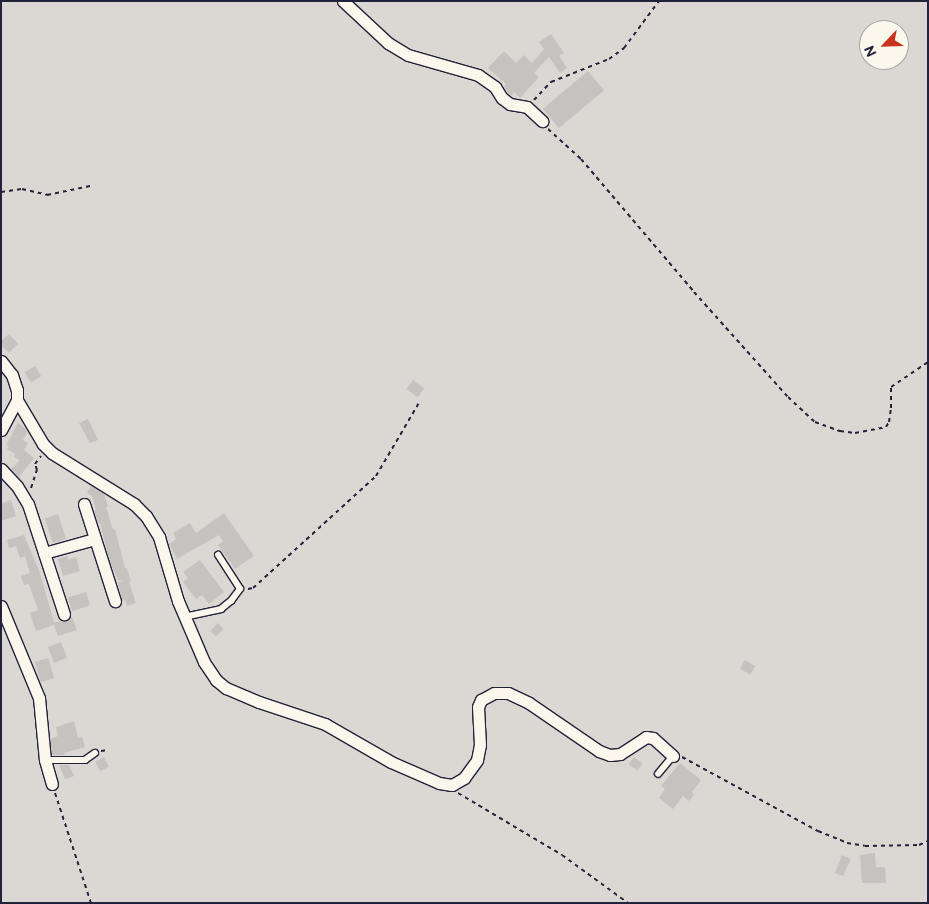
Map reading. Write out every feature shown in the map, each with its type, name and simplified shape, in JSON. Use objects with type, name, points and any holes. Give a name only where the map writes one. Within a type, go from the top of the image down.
[{"type":"street","points":[[343,1],[388,43],[408,55],[478,75],[495,87],[502,98],[510,104],[527,106],[542,121]]},
{"type":"street","points":[[1,361],[15,381],[17,400],[48,450],[74,469],[134,504],[146,516],[159,537],[184,618],[209,671],[226,688],[259,702],[325,724],[390,762],[439,783],[452,785],[464,778],[477,760],[480,745],[478,707],[481,700],[494,693],[508,693],[530,703],[600,751],[610,755],[620,754],[646,737],[653,738],[672,756]]},
{"type":"street","points":[[1,430],[17,400]]},
{"type":"street","points":[[1,470],[24,496],[64,614]]},
{"type":"street","points":[[84,504],[115,602]]},
{"type":"street","points":[[44,553],[95,539]]},
{"type":"street","points":[[1,606],[40,698],[45,760],[50,780]]},
{"type":"lane","points":[[184,618],[221,609],[231,601],[240,589],[218,556]]},
{"type":"lane","points":[[45,760],[59,762],[68,759],[86,760],[95,753]]},
{"type":"lane","points":[[658,774],[672,756]]},
{"type":"lane","points":[[50,780],[59,762]]},
{"type":"path","points":[[527,106],[551,82],[609,59],[624,48],[659,1]]},
{"type":"path","points":[[542,121],[552,135],[582,159],[694,292],[788,397],[815,422],[840,431],[854,433],[886,427],[890,422],[892,408],[891,387],[928,362]]},
{"type":"path","points":[[1,192],[22,189],[47,195],[90,186]]},
{"type":"path","points":[[240,589],[253,588],[376,476],[420,401]]},
{"type":"path","points":[[33,486],[37,470],[35,464],[48,450]]},
{"type":"path","points":[[672,756],[683,757],[818,831],[847,843],[865,846],[919,845],[928,841]]},
{"type":"path","points":[[50,780],[91,903]]},
{"type":"path","points":[[452,785],[458,793],[562,855],[628,903]]},
{"type":"shaded area","points":[[1,1],[928,1],[928,903],[1,903]]},
{"type":"building","points":[[551,34],[564,53],[559,56],[567,68],[560,73],[549,57],[534,73],[539,77],[520,98],[514,92],[511,96],[504,87],[506,84],[488,68],[504,51],[516,63],[524,55],[532,63],[544,49],[539,42]]},
{"type":"building","points":[[588,71],[604,90],[559,128],[543,109]]},
{"type":"building","points":[[9,334],[18,344],[9,353],[1,345],[1,341]]},
{"type":"building","points":[[35,366],[41,376],[31,382],[25,372]]},
{"type":"building","points":[[413,380],[424,388],[418,397],[407,389]]},
{"type":"building","points":[[88,419],[98,440],[90,443],[79,423]]},
{"type":"building","points":[[18,423],[27,432],[23,440],[28,443],[24,450],[34,458],[19,477],[11,469],[20,460],[14,457],[15,454],[7,449],[9,446],[6,445]]},
{"type":"building","points":[[91,486],[104,494],[108,507],[106,507],[113,530],[115,529],[136,603],[127,606],[125,600],[122,601],[118,582],[123,581],[118,580],[110,562],[100,523],[98,523],[94,511],[96,510],[92,496],[87,493]]},
{"type":"building","points":[[11,500],[16,516],[1,521],[1,504]]},
{"type":"building","points":[[224,513],[254,556],[235,569],[218,545],[223,541],[219,535],[177,559],[169,544],[176,539],[173,533],[190,523],[196,533]]},
{"type":"building","points":[[58,514],[66,539],[53,543],[45,518]]},
{"type":"building","points":[[24,535],[39,570],[54,622],[66,621],[72,617],[77,630],[58,636],[54,625],[36,631],[30,613],[38,610],[29,584],[24,585],[21,576],[30,573],[25,556],[20,558],[16,546],[9,548],[7,540]]},
{"type":"building","points":[[67,556],[68,560],[76,557],[80,571],[63,576],[58,559]]},
{"type":"building","points":[[200,560],[224,592],[209,604],[202,595],[196,599],[183,582],[188,578],[183,572]]},
{"type":"building","points":[[86,592],[90,605],[72,611],[68,598]]},
{"type":"building","points":[[218,623],[224,629],[216,636],[210,631]]},
{"type":"building","points":[[61,642],[67,658],[54,663],[48,647]]},
{"type":"building","points":[[48,658],[54,678],[41,682],[35,662]]},
{"type":"building","points":[[745,660],[755,666],[750,675],[740,669]]},
{"type":"building","points":[[74,721],[78,738],[82,737],[85,747],[64,753],[65,755],[52,755],[50,739],[58,736],[56,727]]},
{"type":"building","points":[[104,757],[109,767],[100,771],[95,762]]},
{"type":"building","points":[[634,757],[643,764],[637,771],[628,764]]},
{"type":"building","points":[[680,763],[701,780],[692,792],[694,795],[689,801],[683,796],[673,809],[659,798],[665,789],[661,786]]},
{"type":"building","points":[[59,765],[69,765],[74,776],[65,779]]},
{"type":"building","points":[[875,853],[876,867],[885,867],[886,883],[862,883],[860,855]]},
{"type":"building","points":[[842,855],[851,859],[843,876],[835,873]]}]
